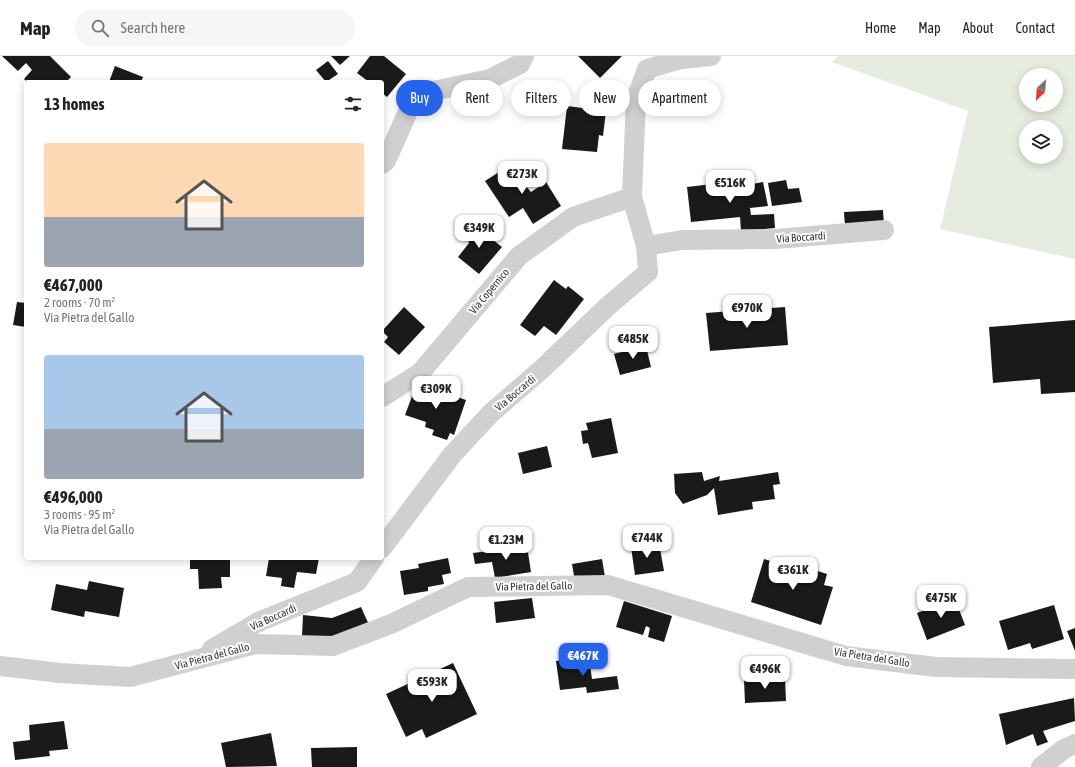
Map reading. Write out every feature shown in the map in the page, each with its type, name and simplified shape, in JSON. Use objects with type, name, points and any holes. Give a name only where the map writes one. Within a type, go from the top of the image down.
[{"type":"street","points":[[384,162],[410,107],[433,91],[490,79],[520,64],[524,56]]},
{"type":"street","name":"Via Boccardi","points":[[384,545],[452,455],[491,413],[542,370],[608,306],[648,272],[646,246],[632,197],[636,98],[647,69],[681,59],[711,56]]},
{"type":"street","name":"Via Copernico","points":[[384,396],[420,373],[520,256],[573,217],[632,197]]},
{"type":"street","name":"Via Boccardi","points":[[646,246],[682,240],[775,239],[884,230]]},
{"type":"street","name":"Via Boccardi","points":[[187,663],[258,622],[357,582],[373,560]]},
{"type":"street","name":"Via Pietra del Gallo","points":[[0,666],[60,673],[130,677],[256,644],[333,646],[391,624],[468,587],[608,585],[846,656],[936,666],[1075,669]]},
{"type":"street","points":[[1041,767],[1064,749],[1075,744]]},
{"type":"shaded area","points":[[838,56],[1075,56],[1075,259],[940,229],[968,111],[832,62]]},
{"type":"building","points":[[2,56],[50,56],[71,77],[68,80],[25,80],[24,79],[32,70],[26,63],[18,71]]},
{"type":"building","points":[[331,56],[350,56],[340,65]]},
{"type":"building","points":[[370,56],[384,56],[406,74],[401,80],[396,80],[396,86],[387,97],[384,95],[384,80],[366,80],[357,73]]},
{"type":"building","points":[[578,56],[622,56],[600,78]]},
{"type":"building","points":[[328,61],[338,74],[329,80],[324,80],[316,70]]},
{"type":"building","points":[[115,66],[143,77],[142,80],[110,80]]},
{"type":"building","points":[[571,107],[579,108],[579,116],[605,116],[603,136],[599,135],[597,152],[562,149],[566,116],[571,116]]},
{"type":"building","points":[[510,165],[515,172],[519,169],[528,183],[525,185],[531,192],[546,182],[561,206],[533,224],[523,208],[509,217],[485,181]]},
{"type":"building","points":[[746,180],[747,185],[763,182],[768,206],[750,208],[751,215],[774,214],[775,228],[741,231],[740,217],[691,222],[687,187]]},
{"type":"building","points":[[786,180],[788,189],[799,188],[802,202],[772,206],[768,183]]},
{"type":"building","points":[[883,210],[884,225],[845,227],[844,212]]},
{"type":"building","points":[[481,224],[483,232],[502,247],[479,274],[458,257],[469,243],[465,229]]},
{"type":"building","points":[[554,280],[566,289],[568,286],[584,299],[556,335],[544,326],[535,336],[520,325]]},
{"type":"building","points":[[17,302],[24,303],[24,327],[13,325]]},
{"type":"building","points":[[404,307],[425,327],[399,355],[384,342],[388,337],[384,333],[384,329]]},
{"type":"building","points":[[785,307],[788,345],[710,351],[706,313]]},
{"type":"building","points":[[1075,320],[1075,392],[1041,394],[1040,379],[993,383],[989,327]]},
{"type":"building","points":[[646,346],[651,367],[620,375],[614,354]]},
{"type":"building","points":[[417,383],[466,400],[454,435],[450,433],[447,440],[432,435],[434,430],[425,427],[426,422],[405,415]]},
{"type":"building","points":[[611,418],[618,453],[592,458],[588,443],[583,444],[581,431],[588,430],[586,423]]},
{"type":"building","points":[[547,446],[552,467],[523,474],[518,453]]},
{"type":"building","points":[[702,472],[704,481],[720,476],[719,481],[778,472],[780,484],[773,485],[775,499],[752,502],[753,509],[718,515],[714,488],[707,495],[683,504],[675,493],[674,474]]},
{"type":"building","points":[[659,543],[664,571],[635,575],[631,547]]},
{"type":"building","points":[[527,546],[531,572],[495,578],[492,562],[475,564],[473,553]]},
{"type":"building","points":[[448,558],[451,573],[442,575],[444,584],[428,587],[428,591],[404,595],[400,571],[419,568],[418,564]]},
{"type":"building","points":[[602,559],[605,577],[575,582],[572,564]]},
{"type":"building","points":[[764,559],[793,568],[795,564],[827,574],[824,585],[833,587],[821,625],[751,602]]},
{"type":"building","points":[[190,560],[230,560],[230,577],[221,577],[222,588],[199,589],[198,569],[190,569]]},
{"type":"building","points":[[269,560],[319,560],[316,574],[297,572],[294,588],[281,586],[282,578],[266,576]]},
{"type":"building","points":[[89,581],[124,588],[119,617],[85,611],[84,617],[51,610],[56,584],[87,590]]},
{"type":"building","points":[[532,598],[535,618],[496,623],[494,602]]},
{"type":"building","points":[[955,599],[965,625],[927,640],[917,613]]},
{"type":"building","points":[[624,601],[672,616],[664,642],[648,637],[650,628],[646,626],[643,635],[616,627]]},
{"type":"building","points":[[1054,605],[1064,639],[1032,649],[1030,643],[1008,650],[999,621]]},
{"type":"building","points":[[361,607],[370,627],[338,638],[302,636],[303,615],[332,618]]},
{"type":"building","points":[[1075,628],[1075,651],[1067,631]]},
{"type":"building","points":[[589,658],[592,679],[617,676],[619,689],[587,693],[586,687],[560,690],[556,661]]},
{"type":"building","points":[[453,663],[477,714],[426,738],[422,729],[406,737],[386,694]]},
{"type":"building","points":[[785,677],[786,701],[745,703],[744,679]]},
{"type":"building","points":[[1074,698],[1075,721],[1043,731],[1048,742],[1037,746],[1033,734],[1006,745],[999,714]]},
{"type":"building","points":[[64,721],[68,749],[49,751],[50,756],[15,760],[13,742],[30,740],[29,725]]},
{"type":"building","points":[[271,733],[277,766],[226,767],[221,743]]},
{"type":"building","points":[[357,747],[357,767],[312,767],[311,748]]}]
